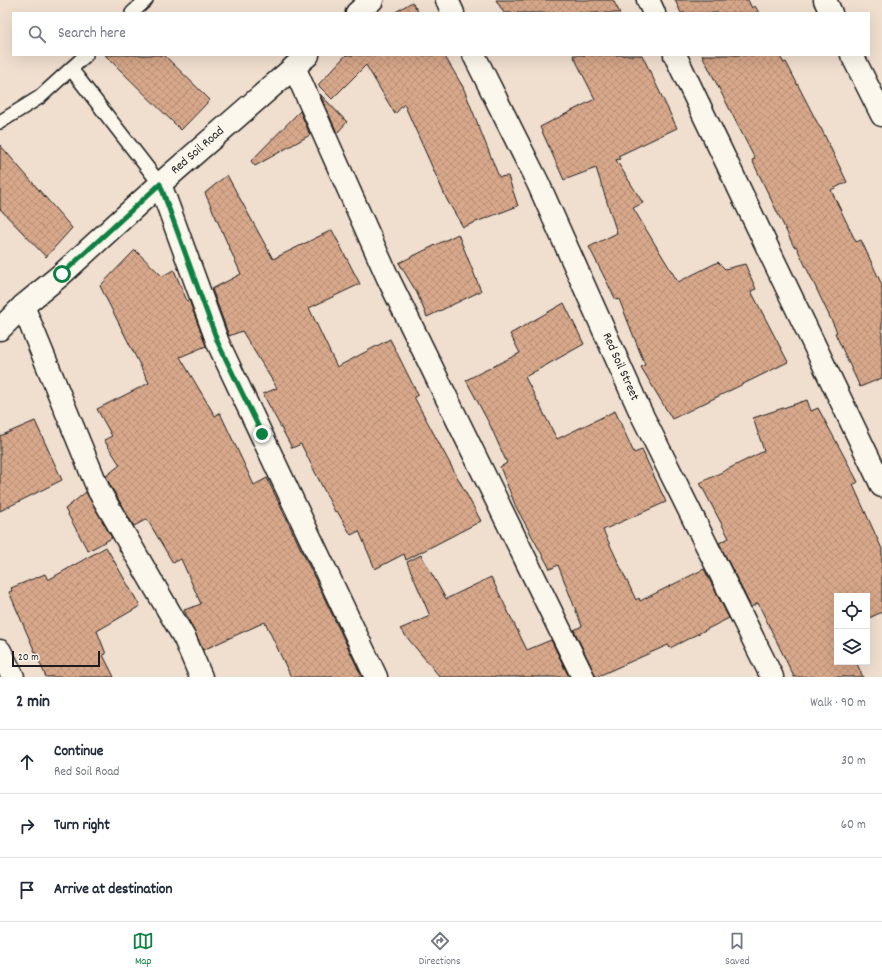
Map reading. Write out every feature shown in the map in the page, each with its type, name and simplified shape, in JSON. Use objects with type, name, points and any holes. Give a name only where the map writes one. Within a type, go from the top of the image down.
[{"type":"street","points":[[358,12],[372,0]]},
{"type":"street","points":[[447,0],[453,12]]},
{"type":"street","points":[[648,0],[654,12]]},
{"type":"street","points":[[825,0],[831,12]]},
{"type":"street","name":"Red Soil Street","points":[[474,56],[538,183],[640,411],[772,677]]},
{"type":"street","points":[[675,56],[882,486]]},
{"type":"street","points":[[852,56],[882,115]]},
{"type":"street","points":[[301,61],[388,278],[583,677]]},
{"type":"street","name":"Red Soil Road","points":[[0,329],[23,306],[62,274],[160,184],[301,61]]},
{"type":"street","points":[[160,184],[218,343],[376,677]]},
{"type":"street","points":[[23,306],[99,491],[185,639],[201,677]]},
{"type":"street","points":[[0,651],[13,677]]},
{"type":"lane","points":[[133,12],[146,0]]},
{"type":"lane","points":[[0,122],[40,98],[85,56]]},
{"type":"lane","points":[[71,69],[160,184]]},
{"type":"building","points":[[496,0],[613,0],[619,12],[503,12]]},
{"type":"building","points":[[675,0],[748,0],[752,8],[755,6],[758,12],[681,12]]},
{"type":"building","points":[[412,2],[418,12],[396,12]]},
{"type":"building","points":[[106,56],[165,56],[210,100],[181,130]]},
{"type":"building","points":[[345,56],[445,56],[463,87],[499,177],[508,176],[518,206],[463,227],[447,200],[404,104],[395,114],[366,65],[332,99],[318,85]]},
{"type":"building","points":[[574,56],[642,56],[677,128],[618,156],[620,159],[616,160],[643,203],[633,208],[678,282],[718,262],[725,269],[745,264],[756,289],[751,291],[788,362],[672,419],[641,367],[645,365],[619,299],[616,300],[589,247],[617,233],[596,168],[564,180],[540,127],[595,99]]},
{"type":"building","points":[[703,56],[780,56],[784,63],[786,62],[821,128],[847,182],[831,190],[856,242],[861,240],[882,285],[882,378],[860,387],[835,333],[837,332],[796,246],[794,247],[752,160],[755,159]]},
{"type":"building","points":[[320,94],[347,122],[337,133]]},
{"type":"building","points":[[300,111],[310,135],[255,166],[251,161]]},
{"type":"building","points":[[0,145],[72,228],[46,257],[0,209]]},
{"type":"building","points":[[227,175],[273,259],[332,230],[360,284],[309,308],[337,367],[390,339],[418,395],[414,397],[481,521],[406,560],[404,554],[375,569],[359,531],[351,535],[337,511],[335,512],[301,444],[292,448],[263,394],[277,388],[242,331],[229,336],[212,289],[241,274],[205,193]]},
{"type":"building","points":[[458,234],[481,291],[427,317],[417,293],[399,263]]},
{"type":"building","points":[[135,250],[162,276],[174,270],[187,301],[189,300],[206,346],[180,357],[215,416],[220,413],[254,485],[267,478],[362,677],[291,677],[265,622],[203,650],[184,610],[201,604],[181,559],[173,563],[147,519],[134,526],[110,485],[106,476],[120,465],[104,440],[112,436],[97,409],[149,383],[100,286]]},
{"type":"building","points":[[564,303],[584,344],[525,377],[557,439],[615,411],[634,453],[642,450],[666,502],[603,530],[636,600],[639,598],[640,601],[704,569],[729,618],[670,648],[668,645],[596,677],[574,630],[582,626],[558,565],[550,569],[516,507],[500,467],[507,463],[490,425],[466,380],[520,353],[510,334]]},
{"type":"building","points":[[807,400],[811,411],[818,408],[858,482],[853,485],[882,549],[882,612],[870,618],[870,593],[834,593],[834,665],[857,665],[863,677],[794,677],[758,603],[751,607],[719,543],[729,538],[700,483],[764,451],[753,418]]},
{"type":"building","points":[[35,421],[62,480],[0,511],[0,436]]},
{"type":"building","points":[[86,492],[112,538],[88,551],[65,509]]},
{"type":"building","points":[[106,547],[140,606],[97,631],[106,654],[103,655],[114,677],[46,677],[9,592],[12,591],[11,588],[45,574],[48,580]]},
{"type":"building","points":[[421,555],[446,599],[491,577],[527,650],[551,640],[569,677],[440,677],[400,629],[430,616],[407,562]]},
{"type":"route","points":[[62,274],[160,184],[218,343],[262,434]]}]
